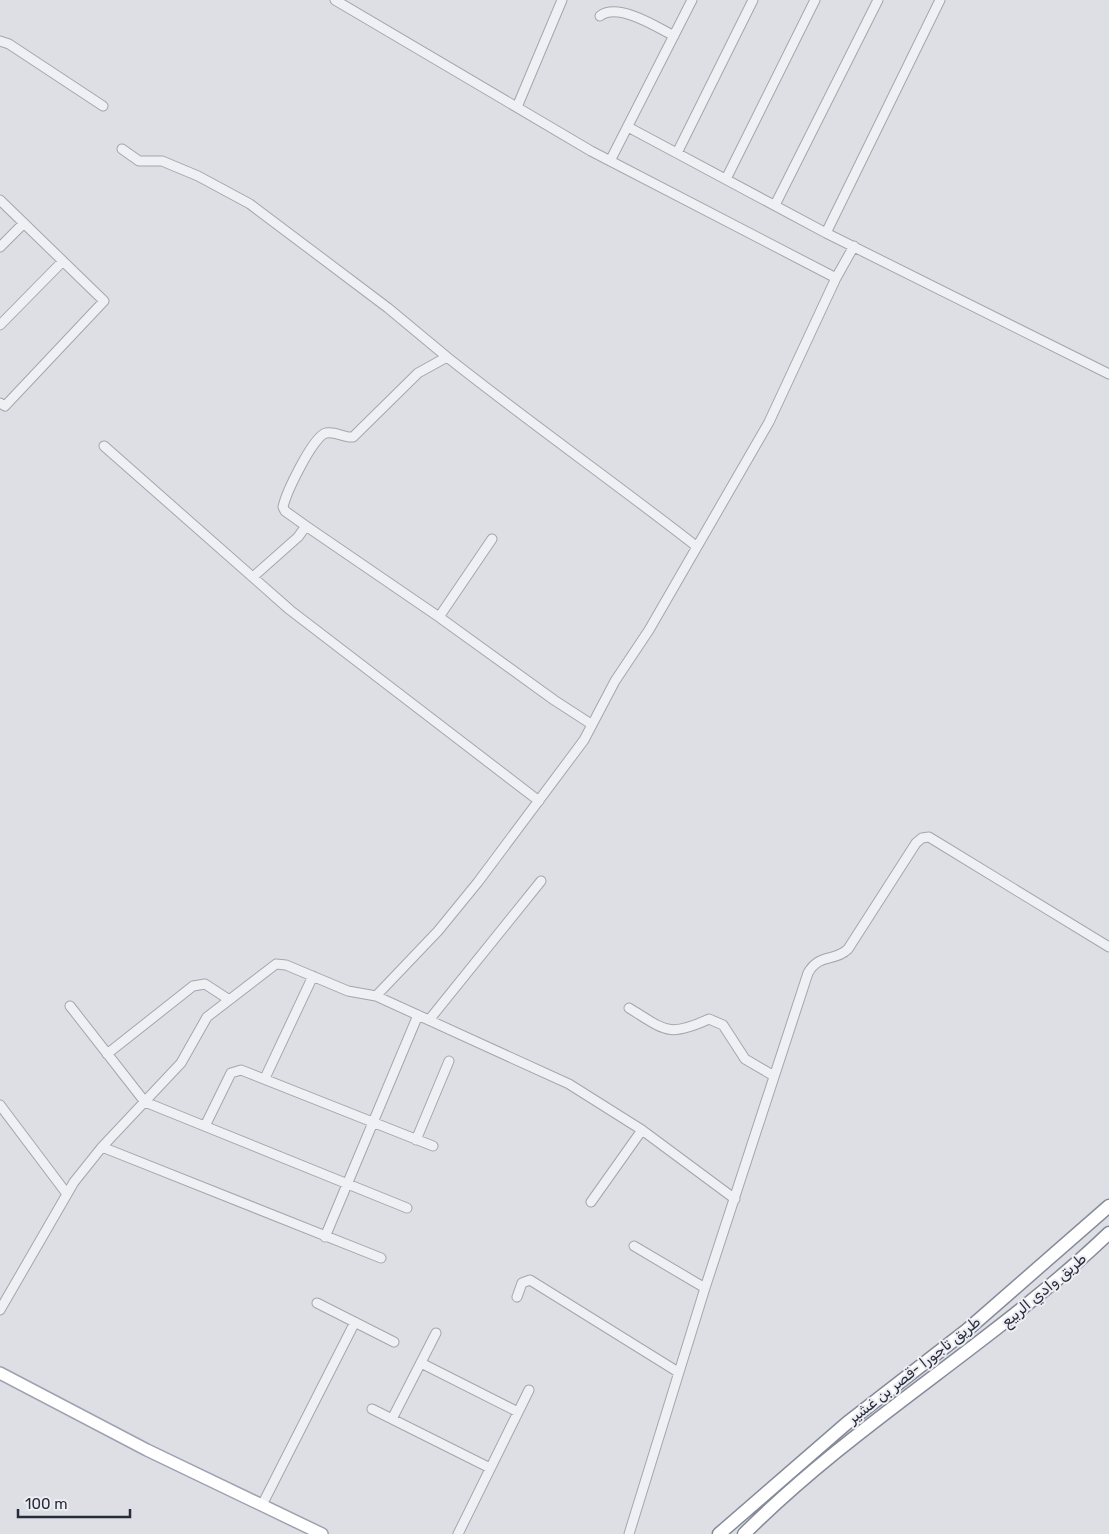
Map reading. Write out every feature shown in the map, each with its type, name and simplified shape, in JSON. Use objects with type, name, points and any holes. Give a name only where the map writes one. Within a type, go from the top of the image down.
[{"type":"highway","name":"طريق تاجورا -قصر بن غشير","points":[[719,1534],[847,1423],[967,1330],[1109,1206]]},
{"type":"highway","name":"طريق وادي الربيع","points":[[744,1534],[818,1467],[888,1410],[976,1346],[1052,1284],[1109,1233]]},
{"type":"main road","points":[[0,1372],[138,1446],[322,1534]]},
{"type":"street","points":[[335,0],[610,161],[836,278]]},
{"type":"street","points":[[517,107],[562,0]]},
{"type":"street","points":[[610,161],[692,0]]},
{"type":"street","points":[[677,154],[753,0]]},
{"type":"street","points":[[726,179],[815,0]]},
{"type":"street","points":[[775,206],[878,0]]},
{"type":"street","points":[[826,233],[940,0]]},
{"type":"street","points":[[600,16],[610,11],[617,12],[650,22],[674,36]]},
{"type":"street","points":[[0,41],[8,44],[103,106]]},
{"type":"street","points":[[628,127],[826,233],[1109,374]]},
{"type":"street","points":[[122,149],[139,161],[162,161],[198,176],[250,204],[380,302],[503,402],[587,462],[696,546]]},
{"type":"street","points":[[0,200],[104,301],[5,406],[0,402]]},
{"type":"street","points":[[0,247],[24,223]]},
{"type":"street","points":[[376,996],[438,931],[478,882],[574,756],[615,681],[649,630],[769,422],[836,278],[854,246]]},
{"type":"street","points":[[0,326],[63,261]]},
{"type":"street","points":[[448,357],[418,373],[353,436],[328,432],[320,436],[310,451],[283,507],[285,511],[306,526],[439,617],[554,700],[592,724]]},
{"type":"street","points":[[104,446],[290,610],[538,801]]},
{"type":"street","points":[[253,577],[298,537],[306,526]]},
{"type":"street","points":[[439,617],[492,539]]},
{"type":"street","points":[[629,1534],[678,1372],[812,964],[841,955],[848,949],[916,843],[922,838],[929,837],[1109,947]]},
{"type":"street","points":[[429,1020],[541,881]]},
{"type":"street","points":[[0,1310],[67,1194],[102,1147],[181,1063],[207,1017],[276,964],[286,965],[359,995],[376,996],[569,1084],[642,1130],[735,1199]]},
{"type":"street","points":[[264,1078],[313,976]]},
{"type":"street","points":[[107,1054],[193,986],[204,984],[228,999]]},
{"type":"street","points":[[70,1006],[145,1102],[407,1208]]},
{"type":"street","points":[[629,1008],[661,1028],[678,1031],[709,1019],[723,1025],[745,1059],[774,1076]]},
{"type":"street","points":[[325,1237],[418,1015]]},
{"type":"street","points":[[416,1140],[449,1061]]},
{"type":"street","points":[[205,1126],[231,1073],[241,1070],[433,1146]]},
{"type":"street","points":[[0,1106],[67,1194]]},
{"type":"street","points":[[591,1202],[642,1130]]},
{"type":"street","points":[[102,1147],[381,1258]]},
{"type":"street","points":[[634,1246],[705,1288]]},
{"type":"street","points":[[517,1297],[522,1283],[530,1280],[678,1372]]},
{"type":"street","points":[[317,1303],[394,1342]]},
{"type":"street","points":[[262,1505],[355,1322]]},
{"type":"street","points":[[392,1419],[436,1333]]},
{"type":"street","points":[[421,1363],[518,1412]]},
{"type":"street","points":[[458,1534],[529,1390]]},
{"type":"street","points":[[372,1409],[490,1468]]}]
